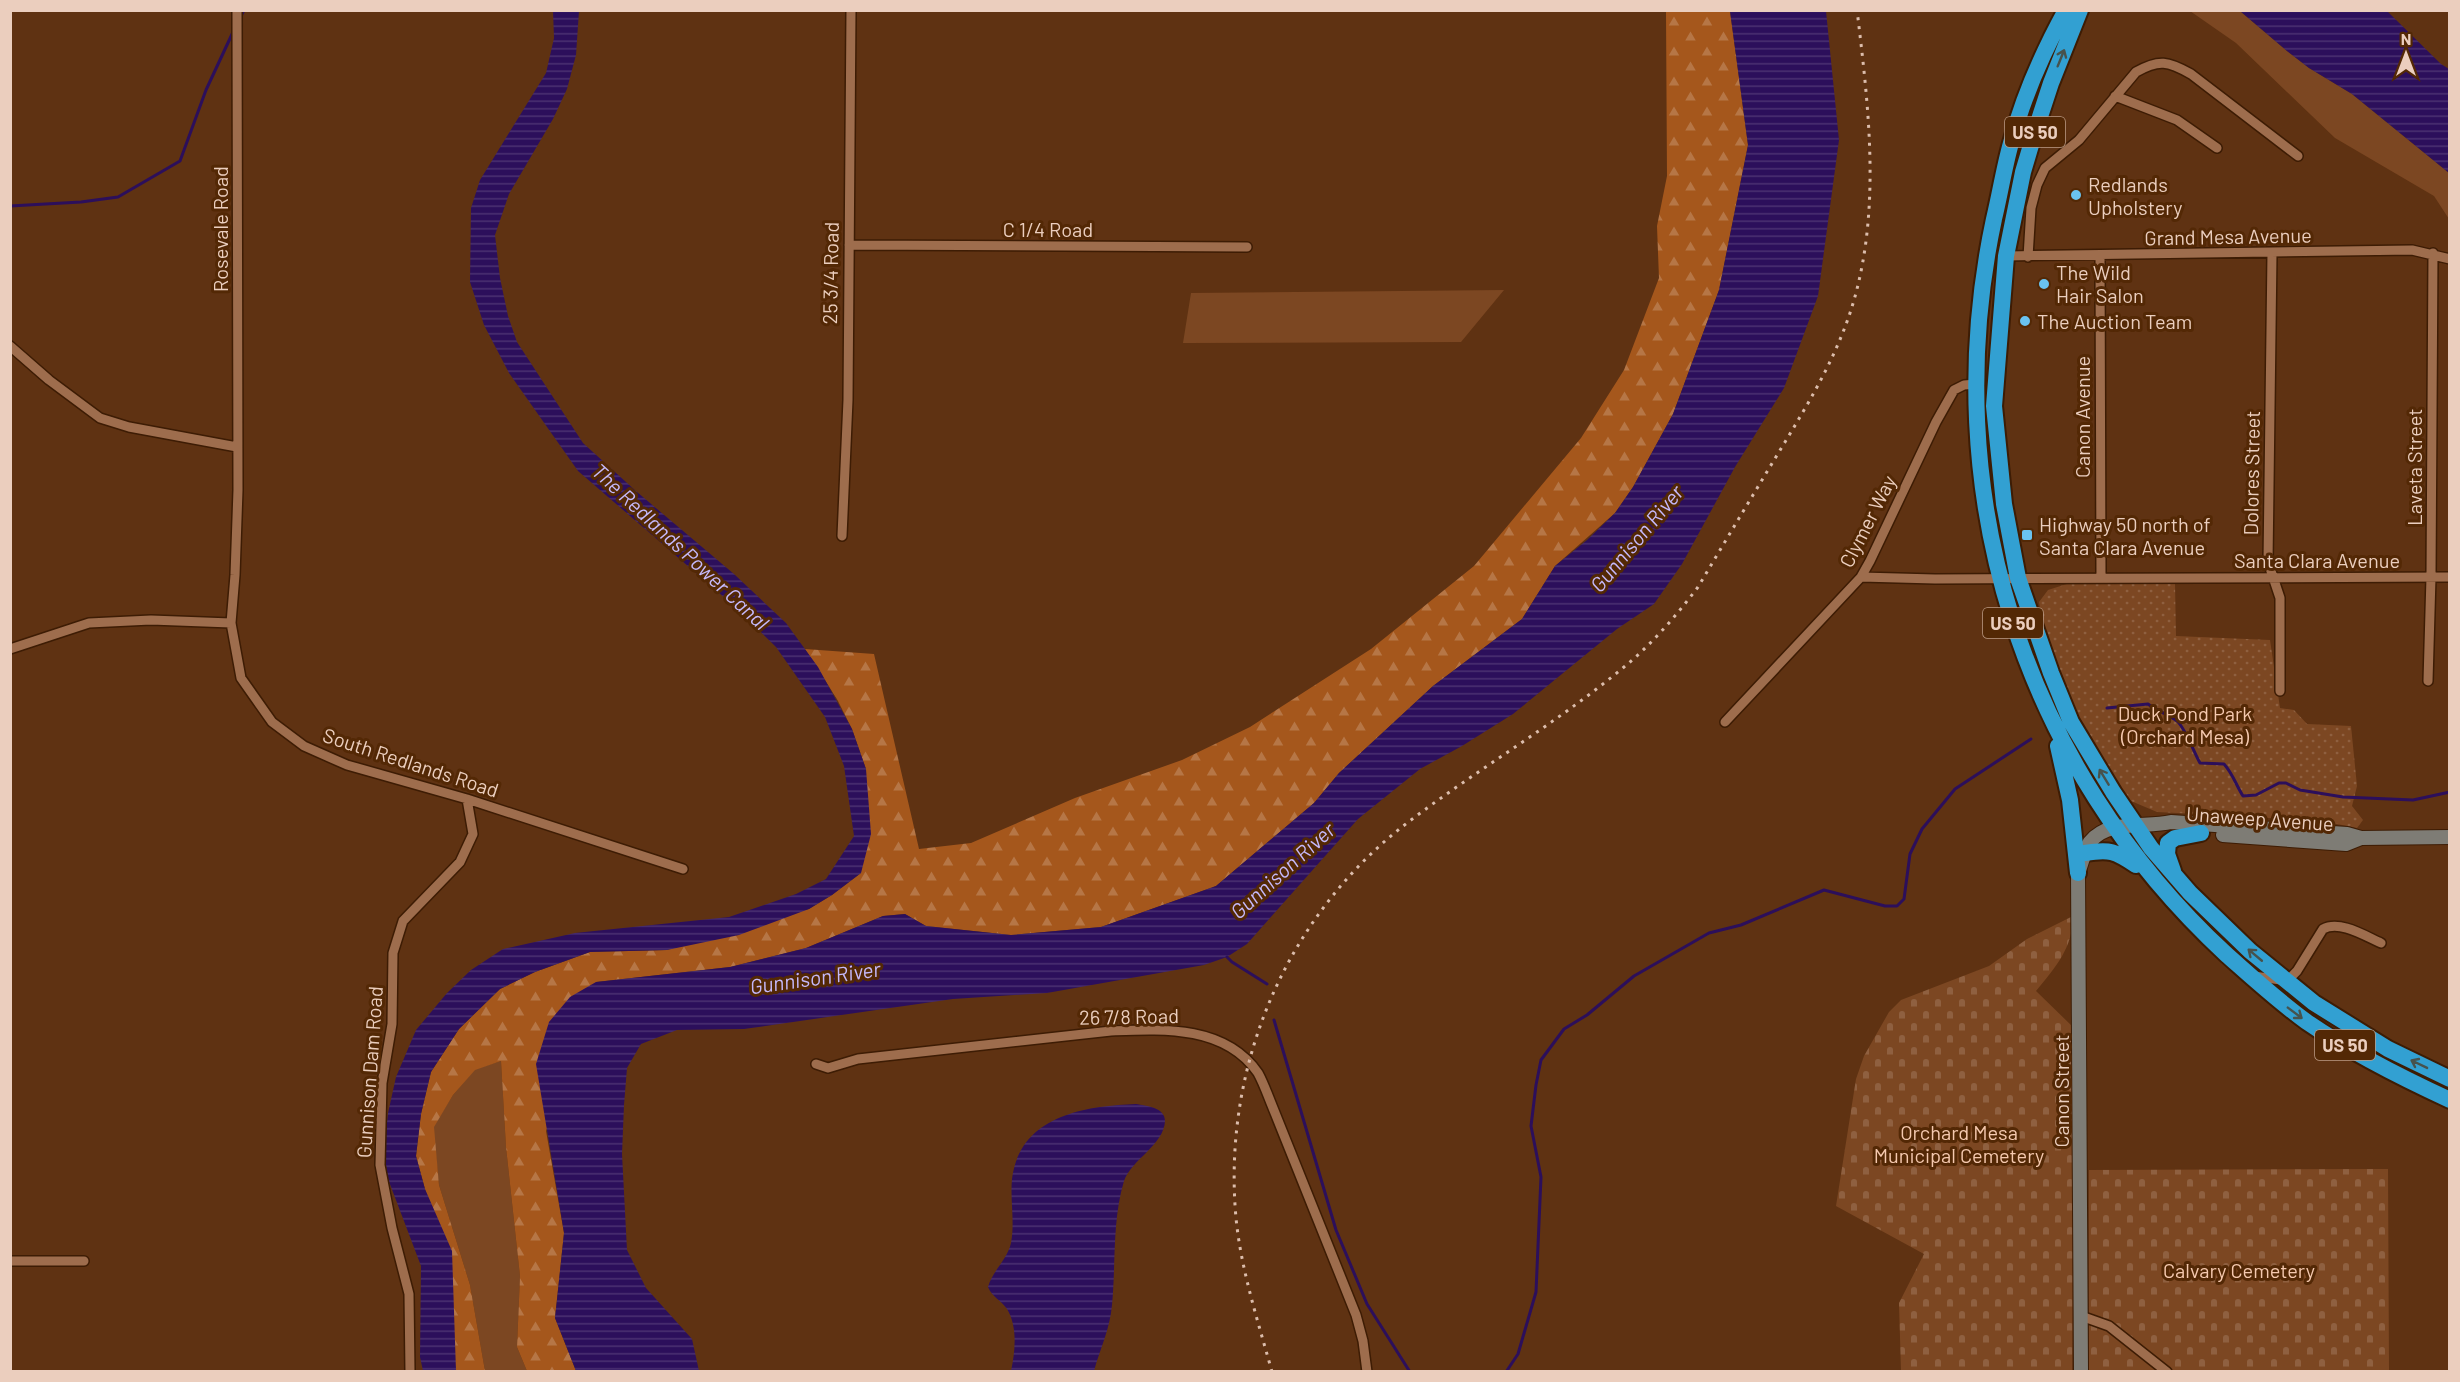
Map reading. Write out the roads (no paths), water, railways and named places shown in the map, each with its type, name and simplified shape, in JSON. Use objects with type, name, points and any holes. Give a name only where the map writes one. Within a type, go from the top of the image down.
[{"type":"highway","name":"US 50","points":[[2075,11],[2044,52],[2011,141],[1984,266],[1976,353],[1976,415],[1985,508],[1999,578],[2014,627],[2052,722],[2072,760],[2135,856],[2190,921],[2263,988],[2324,1033],[2379,1066],[2450,1100]]},
{"type":"highway","name":"US 50","points":[[2075,11],[2023,172],[2006,256],[1994,406],[2004,504],[2018,578],[2051,673],[2071,722],[2113,792],[2151,848],[2174,875],[2250,951],[2314,1003],[2388,1049],[2450,1078]]},
{"type":"highway","points":[[2006,256],[1998,230],[2021,138],[2041,80],[2044,52]]},
{"type":"highway","points":[[1984,266],[1992,280],[1984,395],[1994,406]]},
{"type":"highway","points":[[1976,415],[1982,424],[2002,560],[2018,578]]},
{"type":"highway","points":[[2052,722],[2070,800],[2078,873]]},
{"type":"highway","points":[[2174,875],[2167,854],[2168,843],[2175,838],[2201,833]]},
{"type":"highway","points":[[2085,853],[2108,850],[2119,854],[2151,876]]},
{"type":"street","name":"Rosevale Road","points":[[237,10],[237,447]]},
{"type":"street","name":"25 3/4 Road","points":[[842,536],[848,400],[851,10]]},
{"type":"street","points":[[2028,257],[2031,208],[2037,185],[2045,168],[2079,140],[2136,72],[2148,65],[2162,62],[2173,64],[2191,74],[2298,156]]},
{"type":"street","points":[[2115,96],[2177,120],[2217,148]]},
{"type":"street","name":"C 1/4 Road","points":[[849,245],[1247,247]]},
{"type":"street","name":"Grand Mesa Avenue","points":[[2006,256],[2412,250],[2450,259]]},
{"type":"street","name":"Dolores Street","points":[[2272,253],[2268,562],[2280,598],[2280,691]]},
{"type":"street","name":"Laveta Street","points":[[2428,681],[2433,254]]},
{"type":"street","name":"Canon Avenue","points":[[2100,256],[2101,578]]},
{"type":"street","points":[[10,346],[49,380],[100,418],[129,427],[237,447]]},
{"type":"street","name":"Clymer Way","points":[[1725,722],[1861,577],[1940,414],[1954,390],[1964,385],[1976,384]]},
{"type":"street","name":"South Redlands Road","points":[[237,447],[236,563],[231,623],[241,678],[272,722],[304,746],[347,765],[467,799],[683,869]]},
{"type":"street","name":"Santa Clara Avenue","points":[[1861,577],[1935,579],[2450,577]]},
{"type":"street","points":[[10,649],[89,623],[152,620],[231,623]]},
{"type":"street","name":"Gunnison Dam Road","points":[[410,1371],[409,1294],[392,1228],[380,1165],[382,1083],[392,1023],[393,953],[403,921],[460,862],[472,834],[467,799]]},
{"type":"street","name":"Unaweep Avenue","points":[[2115,827],[2171,822],[2347,834],[2361,838],[2450,837]]},
{"type":"street","name":"Unaweep Avenue","points":[[2155,825],[2172,831],[2346,844],[2361,838]]},
{"type":"street","name":"Canon Street","points":[[2080,1371],[2078,873],[2085,853],[2095,837],[2115,827]]},
{"type":"street","points":[[2250,976],[2287,981],[2298,971],[2324,929],[2330,925],[2339,926],[2381,943]]},
{"type":"street","name":"26 7/8 Road","points":[[816,1064],[828,1068],[869,1058],[1111,1031],[1152,1029],[1182,1032],[1209,1036],[1225,1044],[1238,1052],[1258,1074],[1271,1103],[1356,1315],[1363,1341],[1367,1371]]},
{"type":"street","points":[[10,1261],[84,1262]]},
{"type":"street","points":[[2081,1316],[2109,1326],[2167,1371]]},
{"type":"water","name":"The Redlands Power Canal","points":[[553,11],[579,11],[576,55],[567,89],[553,119],[509,194],[495,235],[500,278],[508,316],[517,342],[583,443],[734,574],[786,623],[818,667],[852,729],[866,769],[871,834],[861,873],[809,909],[739,935],[667,950],[590,952],[535,972],[500,989],[459,1029],[431,1072],[421,1114],[416,1156],[425,1189],[452,1251],[456,1371],[423,1371],[420,1357],[421,1266],[388,1179],[384,1152],[388,1113],[396,1077],[416,1030],[447,993],[471,970],[503,949],[575,933],[729,917],[796,894],[826,879],[854,836],[844,766],[825,717],[776,647],[733,605],[578,471],[509,373],[484,325],[470,282],[471,208],[480,180],[546,73],[554,38]]},
{"type":"water","name":"Gunnison River","points":[[1730,11],[1826,11],[1839,140],[1818,296],[1784,388],[1735,467],[1682,564],[1654,604],[1617,629],[1513,714],[1420,769],[1358,819],[1247,944],[1227,957],[1204,965],[1047,993],[953,999],[744,1029],[677,1030],[641,1044],[627,1068],[624,1105],[622,1154],[627,1250],[646,1288],[692,1339],[699,1371],[576,1371],[555,1318],[564,1233],[536,1064],[549,1022],[570,997],[596,982],[730,967],[806,948],[883,916],[905,914],[926,926],[1011,935],[1101,927],[1216,886],[1314,803],[1339,773],[1433,686],[1522,619],[1555,566],[1615,513],[1633,487],[1673,414],[1719,290],[1748,145]]},
{"type":"water","points":[[2240,11],[2387,11],[2441,64],[2449,69],[2449,173],[2352,94],[2309,68]]},
{"type":"water","points":[[1136,1104],[1158,1110],[1164,1116],[1165,1121],[1159,1138],[1133,1166],[1124,1181],[1116,1227],[1111,1314],[1094,1371],[1011,1371],[1014,1348],[1013,1324],[1007,1309],[988,1287],[1011,1243],[1012,1179],[1017,1158],[1027,1141],[1041,1128],[1057,1119],[1096,1108]]},
{"type":"waterway","points":[[240,18],[244,10]]},
{"type":"waterway","points":[[10,206],[81,202],[118,197],[180,161],[206,90],[233,32]]},
{"type":"waterway","points":[[2107,708],[2148,704],[2174,719],[2184,730],[2200,763],[2224,764],[2243,796],[2256,795],[2279,783],[2286,783],[2300,790],[2343,797],[2413,800],[2450,792]]},
{"type":"waterway","points":[[1506,1372],[1518,1354],[1536,1292],[1541,1177],[1531,1126],[1536,1085],[1541,1060],[1564,1029],[1587,1015],[1634,976],[1709,933],[1741,925],[1824,890],[1885,906],[1897,906],[1904,899],[1910,854],[1922,829],[1955,789],[2031,739]]},
{"type":"waterway","points":[[1227,957],[1267,984]]},
{"type":"waterway","points":[[1274,1020],[1336,1230],[1367,1304],[1410,1372]]},
{"type":"railway","points":[[1272,1372],[1238,1237],[1234,1160],[1240,1104],[1253,1049],[1272,996],[1298,946],[1330,899],[1368,857],[1411,820],[1598,687],[1634,658],[1663,629],[1698,587],[1801,415],[1820,382],[1844,331],[1860,276],[1866,239],[1870,163],[1857,10]]},
{"type":"place","name":"Redlands Upholstery","points":[[2076,195]]},
{"type":"place","name":"The Wild Hair Salon","points":[[2044,284]]},
{"type":"place","name":"The Auction Team","points":[[2025,321]]},
{"type":"place","name":"Highway 50 north of Santa Clara Avenue","points":[[2027,535]]},
{"type":"park label","name":"Duck Pond Park (Orchard Mesa)","points":[[2185,724]]},
{"type":"park label","name":"Orchard Mesa Municipal Cemetery","points":[[1959,1144]]},
{"type":"park label","name":"Calvary Cemetery","points":[[2239,1270]]}]
